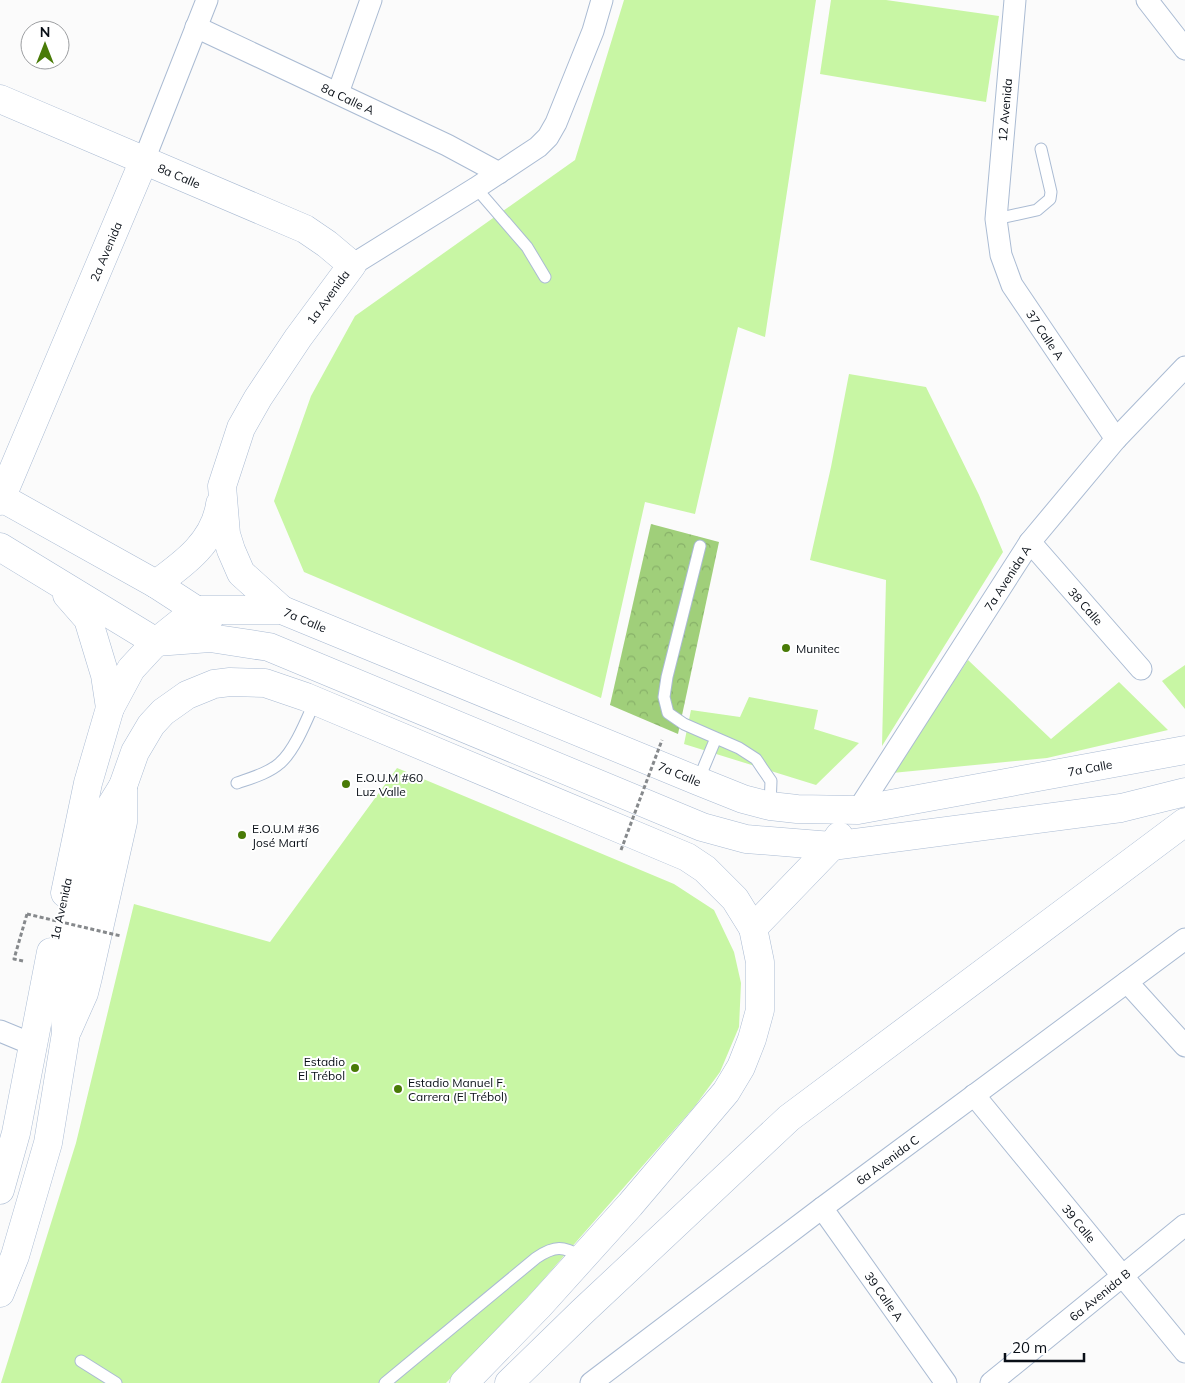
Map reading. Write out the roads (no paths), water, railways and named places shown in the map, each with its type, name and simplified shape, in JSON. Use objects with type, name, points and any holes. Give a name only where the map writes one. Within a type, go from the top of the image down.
[{"type":"main road","name":"8a Calle","points":[[0,99],[305,229],[328,244],[352,265]]},
{"type":"main road","name":"2a Avenida","points":[[0,499],[144,160]]},
{"type":"main road","name":"1a Avenida","points":[[282,610],[241,573],[226,534],[222,486],[241,428],[258,398],[298,338],[352,265]]},
{"type":"main road","points":[[156,584],[187,562],[206,540],[218,514],[222,486]]},
{"type":"main road","points":[[0,499],[156,584],[196,610],[269,647],[702,827],[746,839],[832,846],[1121,808],[1185,792]]},
{"type":"main road","points":[[0,547],[156,642],[210,638],[269,647]]},
{"type":"main road","points":[[51,577],[88,619],[103,668],[110,708]]},
{"type":"main road","points":[[156,642],[196,610]]},
{"type":"main road","name":"7a Calle","points":[[196,610],[282,610],[698,781],[744,799],[770,806],[797,809],[858,810],[1185,750]]},
{"type":"main road","name":"1a Avenida","points":[[0,1190],[16,1134],[48,966],[88,783],[110,708],[132,669],[156,642]]},
{"type":"main road","points":[[0,1293],[15,1256],[48,1142],[66,1033],[63,991],[65,972],[102,820],[123,786],[135,752],[151,725],[163,712],[187,694],[214,684],[248,681],[265,683],[315,701],[687,857],[705,869],[735,899],[753,928],[760,962],[760,1010],[752,1039],[741,1067],[726,1092],[692,1134],[538,1307],[464,1383]]},
{"type":"main road","points":[[753,928],[832,846],[858,810]]},
{"type":"main road","points":[[509,1383],[789,1118],[1185,822]]},
{"type":"street","name":"2a Avenida","points":[[144,160],[207,0]]},
{"type":"street","points":[[338,93],[371,0]]},
{"type":"street","name":"1a Avenida","points":[[352,265],[476,188],[548,138],[594,31],[602,0]]},
{"type":"street","name":"12 Avenida","points":[[996,219],[1015,0]]},
{"type":"street","points":[[1147,0],[1184,44]]},
{"type":"street","name":"8a Calle A","points":[[196,27],[447,145],[499,173]]},
{"type":"street","name":"37 Calle A","points":[[996,219],[1001,255],[1012,286],[1116,439]]},
{"type":"street","name":"7a Avenida A","points":[[858,810],[1030,542],[1116,439],[1185,367]]},
{"type":"street","name":"38 Calle","points":[[1030,542],[1141,669]]},
{"type":"street","name":"6a Avenida C","points":[[591,1383],[822,1208],[1185,939]]},
{"type":"street","points":[[1127,982],[1185,1046]]},
{"type":"street","points":[[0,1031],[34,1045]]},
{"type":"street","name":"39 Calle","points":[[974,1095],[1185,1352]]},
{"type":"street","name":"39 Calle A","points":[[822,1208],[946,1383]]},
{"type":"street","name":"6a Avenida B","points":[[990,1383],[1185,1225]]},
{"type":"lane","points":[[996,219],[1037,210],[1050,199],[1051,192],[1041,149]]},
{"type":"lane","points":[[476,188],[527,247],[545,277]]},
{"type":"lane","points":[[700,546],[667,677],[664,697],[668,713],[684,724],[739,748],[756,760],[771,781],[770,806]]},
{"type":"lane","points":[[237,783],[280,763],[303,729],[315,701]]},
{"type":"lane","points":[[698,781],[716,738]]},
{"type":"lane","points":[[385,1383],[548,1250],[566,1248],[583,1257]]},
{"type":"lane","points":[[81,1361],[116,1383]]},
{"type":"place","name":"Munitec","points":[[786,648]]},
{"type":"place","name":"E.O.U.M #60 Luz Valle","points":[[346,784]]},
{"type":"place","name":"E.O.U.M #36 José Martí","points":[[242,835]]},
{"type":"place","name":"Estadio El Trébol","points":[[355,1068]]},
{"type":"place","name":"Estadio Manuel F. Carrera (El Trébol)","points":[[398,1089]]}]
